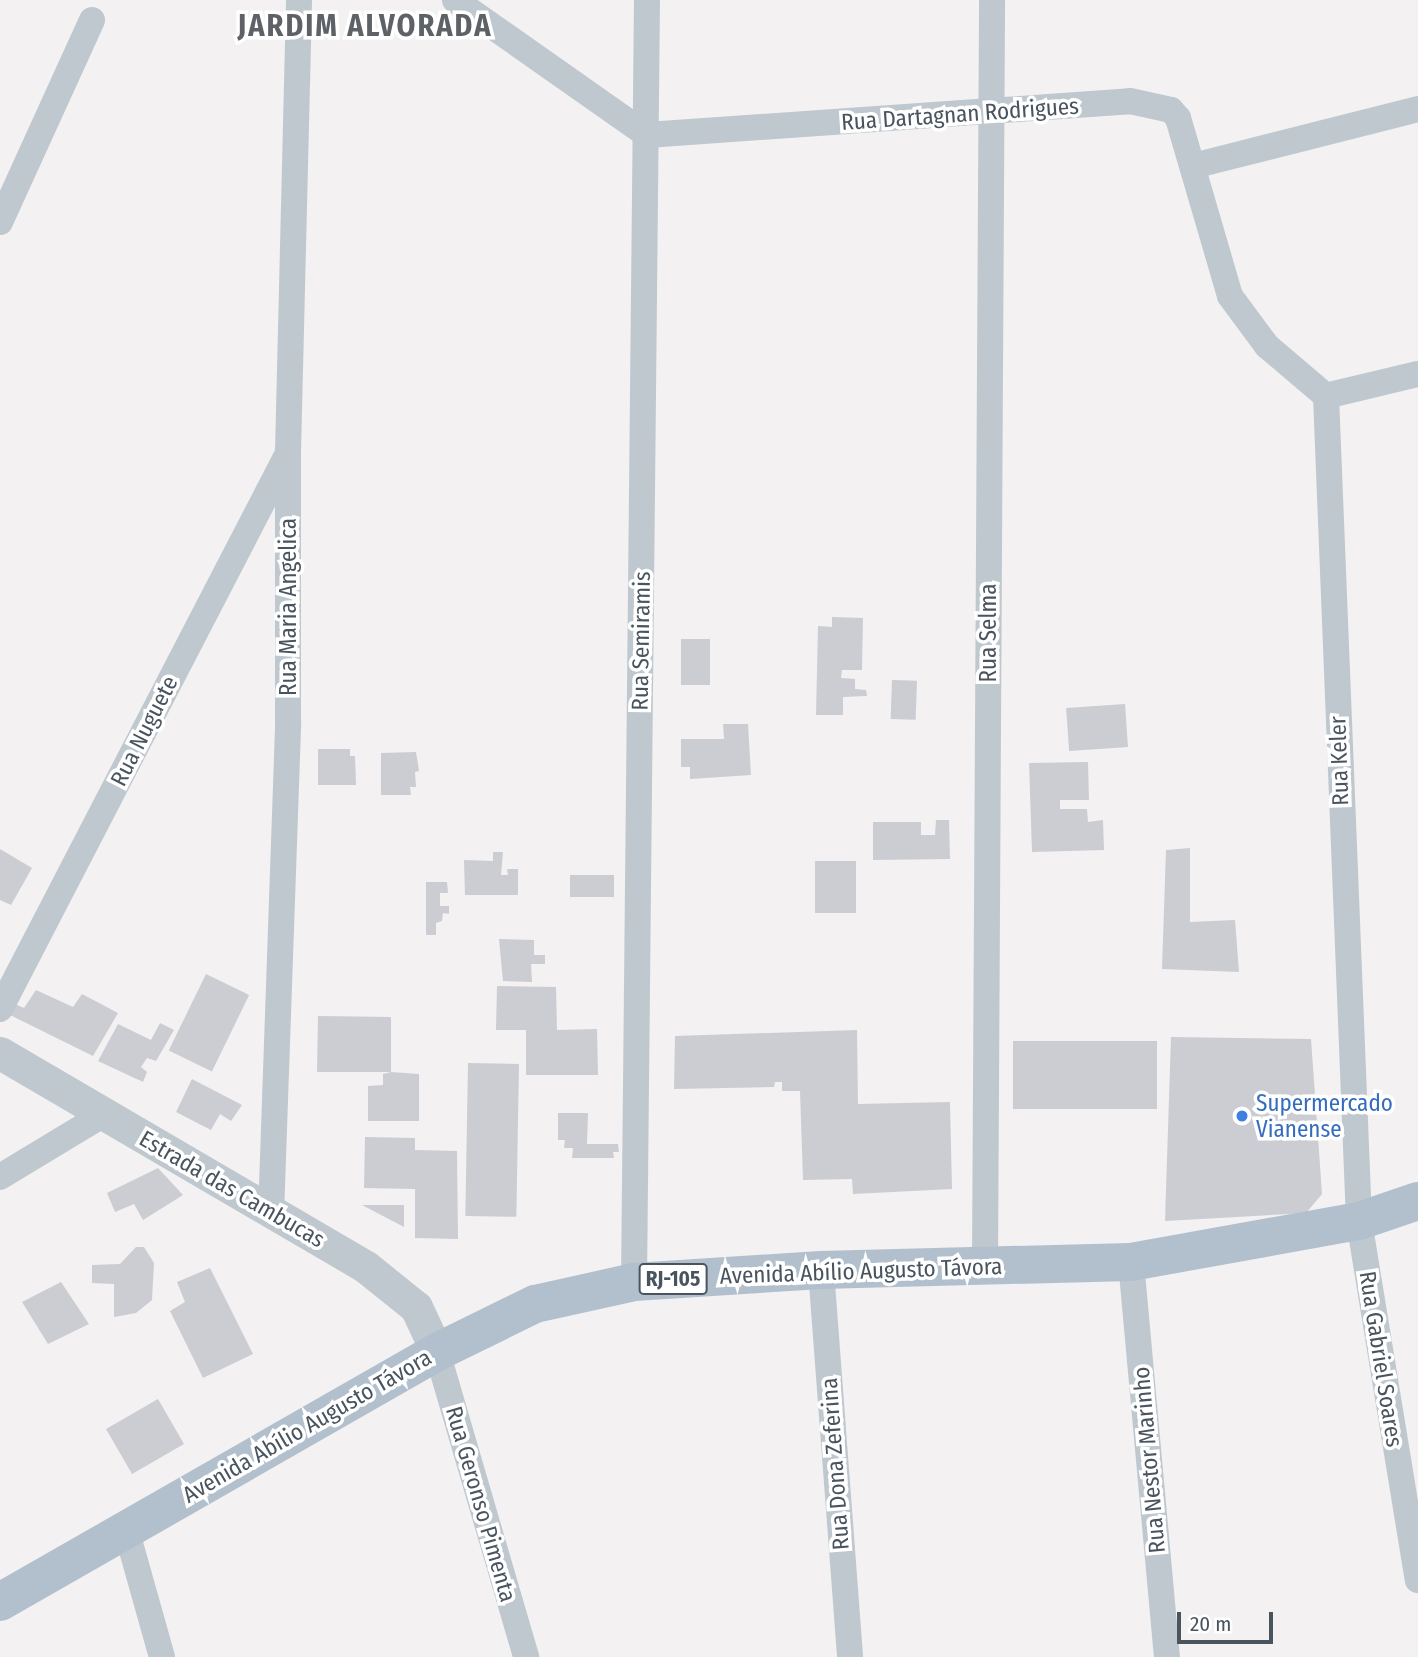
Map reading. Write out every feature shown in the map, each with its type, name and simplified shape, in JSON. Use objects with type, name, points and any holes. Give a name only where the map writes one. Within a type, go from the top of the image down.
[{"type":"main road","name":"Avenida Abílio Augusto Távora","points":[[0,1602],[437,1352],[535,1304],[634,1282],[821,1270],[1131,1262],[1359,1221],[1418,1201]]},
{"type":"street","name":"Rua Maria Angelica","points":[[271,1214],[288,721],[288,452],[299,0]]},
{"type":"street","points":[[455,0],[646,135]]},
{"type":"street","name":"Rua Semiramis","points":[[634,1282],[647,0]]},
{"type":"street","name":"Rua Selma","points":[[985,1266],[992,0]]},
{"type":"street","points":[[0,222],[92,20]]},
{"type":"street","name":"Rua Dartagnan Rodrigues","points":[[646,135],[991,113],[1130,101],[1153,104],[1178,118],[1230,296],[1267,346],[1326,396]]},
{"type":"street","points":[[1192,166],[1418,109]]},
{"type":"street","points":[[1326,396],[1418,374]]},
{"type":"street","name":"Rua Keler","points":[[1326,396],[1359,1221]]},
{"type":"street","name":"Rua Nuguete","points":[[0,1009],[288,452]]},
{"type":"street","name":"Estrada das Cambucas","points":[[0,1053],[271,1214],[366,1267],[416,1307],[437,1352]]},
{"type":"street","points":[[0,1177],[104,1114]]},
{"type":"street","name":"Rua Gabriel Soares","points":[[1359,1221],[1407,1452],[1418,1580]]},
{"type":"street","name":"Rua Nestor Marinho","points":[[1131,1262],[1167,1657]]},
{"type":"street","name":"Rua Dona Zeferina","points":[[821,1270],[850,1657]]},
{"type":"street","name":"Rua Geronso Pimenta","points":[[437,1352],[526,1657]]},
{"type":"street","points":[[126,1529],[162,1657]]},
{"type":"building","points":[[832,617],[863,618],[862,670],[842,670],[841,678],[855,679],[855,689],[866,690],[867,696],[843,697],[843,715],[816,715],[818,626],[832,627]]},
{"type":"building","points":[[681,639],[710,639],[710,685],[681,685]]},
{"type":"building","points":[[892,680],[917,681],[916,720],[891,719]]},
{"type":"building","points":[[1125,704],[1128,747],[1069,751],[1066,708]]},
{"type":"building","points":[[723,724],[748,724],[751,775],[690,779],[690,767],[681,767],[681,739],[724,739]]},
{"type":"building","points":[[318,749],[350,749],[350,756],[355,756],[356,785],[318,785]]},
{"type":"building","points":[[416,752],[419,771],[415,772],[416,787],[410,787],[411,795],[381,795],[381,753]]},
{"type":"building","points":[[1088,762],[1089,800],[1060,800],[1060,809],[1087,809],[1088,822],[1103,820],[1104,850],[1032,852],[1029,763]]},
{"type":"building","points":[[936,820],[949,820],[950,859],[873,860],[873,822],[921,822],[921,835],[935,835]]},
{"type":"building","points":[[1190,848],[1190,922],[1235,920],[1239,972],[1162,969],[1166,850]]},
{"type":"building","points":[[0,849],[32,868],[11,905],[0,900]]},
{"type":"building","points":[[493,852],[503,852],[501,875],[508,875],[507,869],[518,869],[518,895],[465,895],[464,860],[493,861]]},
{"type":"building","points":[[815,861],[856,861],[856,913],[815,913]]},
{"type":"building","points":[[570,875],[614,875],[614,897],[570,897]]},
{"type":"building","points":[[426,882],[447,882],[448,893],[440,893],[440,906],[449,906],[449,914],[443,913],[442,921],[436,923],[436,935],[426,935]]},
{"type":"building","points":[[499,939],[534,940],[534,955],[545,955],[545,964],[531,964],[532,982],[503,981]]},
{"type":"building","points":[[206,974],[249,995],[212,1071],[169,1050]]},
{"type":"building","points":[[497,986],[556,987],[557,1030],[597,1029],[598,1075],[526,1075],[526,1030],[496,1030]]},
{"type":"building","points":[[36,990],[73,1007],[82,994],[118,1013],[93,1056],[10,1015],[15,1004],[24,1008]]},
{"type":"building","points":[[318,1016],[391,1017],[391,1072],[317,1072]]},
{"type":"building","points":[[160,1023],[174,1030],[156,1061],[147,1058],[141,1067],[147,1072],[143,1082],[98,1061],[118,1024],[151,1040]]},
{"type":"building","points":[[857,1030],[858,1104],[950,1102],[952,1189],[853,1194],[852,1179],[803,1180],[800,1091],[782,1091],[782,1082],[775,1082],[774,1087],[674,1089],[675,1036]]},
{"type":"building","name":"Supermercado Vianense","points":[[1171,1037],[1311,1039],[1322,1194],[1306,1213],[1165,1221]]},
{"type":"building","points":[[1013,1041],[1157,1041],[1157,1109],[1013,1109]]},
{"type":"building","points":[[468,1063],[519,1064],[516,1217],[465,1216]]},
{"type":"building","points":[[383,1074],[419,1074],[419,1121],[368,1121],[368,1086],[383,1085]]},
{"type":"building","points":[[192,1079],[242,1105],[231,1121],[220,1114],[211,1130],[176,1112]]},
{"type":"building","points":[[558,1113],[588,1113],[587,1144],[618,1144],[619,1152],[613,1152],[614,1158],[572,1158],[573,1148],[564,1148],[565,1140],[558,1140]]},
{"type":"building","points":[[365,1137],[415,1138],[415,1150],[457,1151],[458,1239],[415,1238],[415,1189],[364,1188]]},
{"type":"building","points":[[158,1168],[183,1195],[143,1220],[134,1204],[115,1212],[107,1193]]},
{"type":"building","points":[[362,1205],[404,1205],[404,1227]]},
{"type":"building","points":[[136,1247],[144,1247],[154,1263],[152,1300],[136,1313],[114,1317],[114,1284],[92,1283],[92,1265],[120,1264]]},
{"type":"building","points":[[210,1268],[253,1354],[203,1378],[170,1311],[185,1302],[177,1282]]},
{"type":"building","points":[[61,1282],[89,1324],[48,1344],[22,1302]]},
{"type":"building","points":[[158,1399],[184,1444],[132,1474],[106,1429]]},
{"type":"place","name":"Supermercado Vianense","points":[[1242,1116]]},
{"type":"district","name":"JARDIM ALVORADA","points":[[365,26]]}]
